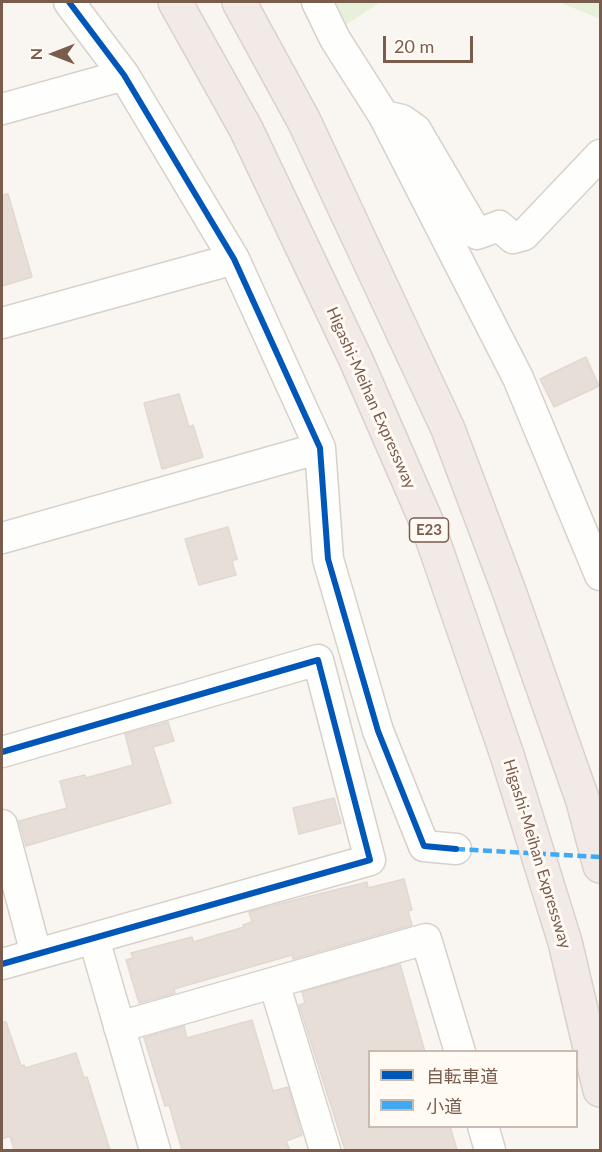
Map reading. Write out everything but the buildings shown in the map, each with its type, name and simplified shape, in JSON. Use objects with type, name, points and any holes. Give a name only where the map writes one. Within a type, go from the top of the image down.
[{"type":"highway","name":"Higashi-Meihan Expressway","points":[[175,2],[246,129],[356,360],[427,523],[507,755],[565,942],[600,1090]]},
{"type":"highway","points":[[239,2],[304,120],[448,429],[513,602],[583,801],[600,866]]},
{"type":"street","points":[[69,2],[124,75],[234,259],[320,448],[328,559],[378,731],[424,846],[456,849]]},
{"type":"street","points":[[317,2],[335,39],[384,116],[518,378],[563,479],[600,575]]},
{"type":"street","points":[[2,109],[124,75]]},
{"type":"street","points":[[384,116],[402,120],[416,130],[477,234],[499,226],[513,238],[524,235],[600,155]]},
{"type":"street","points":[[2,323],[234,259]]},
{"type":"street","points":[[2,538],[320,448]]},
{"type":"street","points":[[2,752],[318,660],[370,860],[2,964]]},
{"type":"street","points":[[2,825],[36,954]]},
{"type":"street","points":[[94,939],[155,1150]]},
{"type":"street","points":[[119,1026],[426,939],[459,1050]]},
{"type":"street","points":[[274,983],[325,1150]]},
{"type":"street","points":[[484,1128],[490,1150]]},
{"type":"green space","points":[[311,2],[381,2],[328,36]]},
{"type":"green space","points":[[559,2],[600,2],[600,19]]},
{"type":"marked path","points":[[456,849],[600,857]]},
{"type":"cycle path","points":[[69,2],[124,75],[234,259],[320,448],[328,559],[378,731],[424,846],[456,849]]},
{"type":"cycle path","points":[[2,752],[318,660],[370,860],[2,964]]}]
